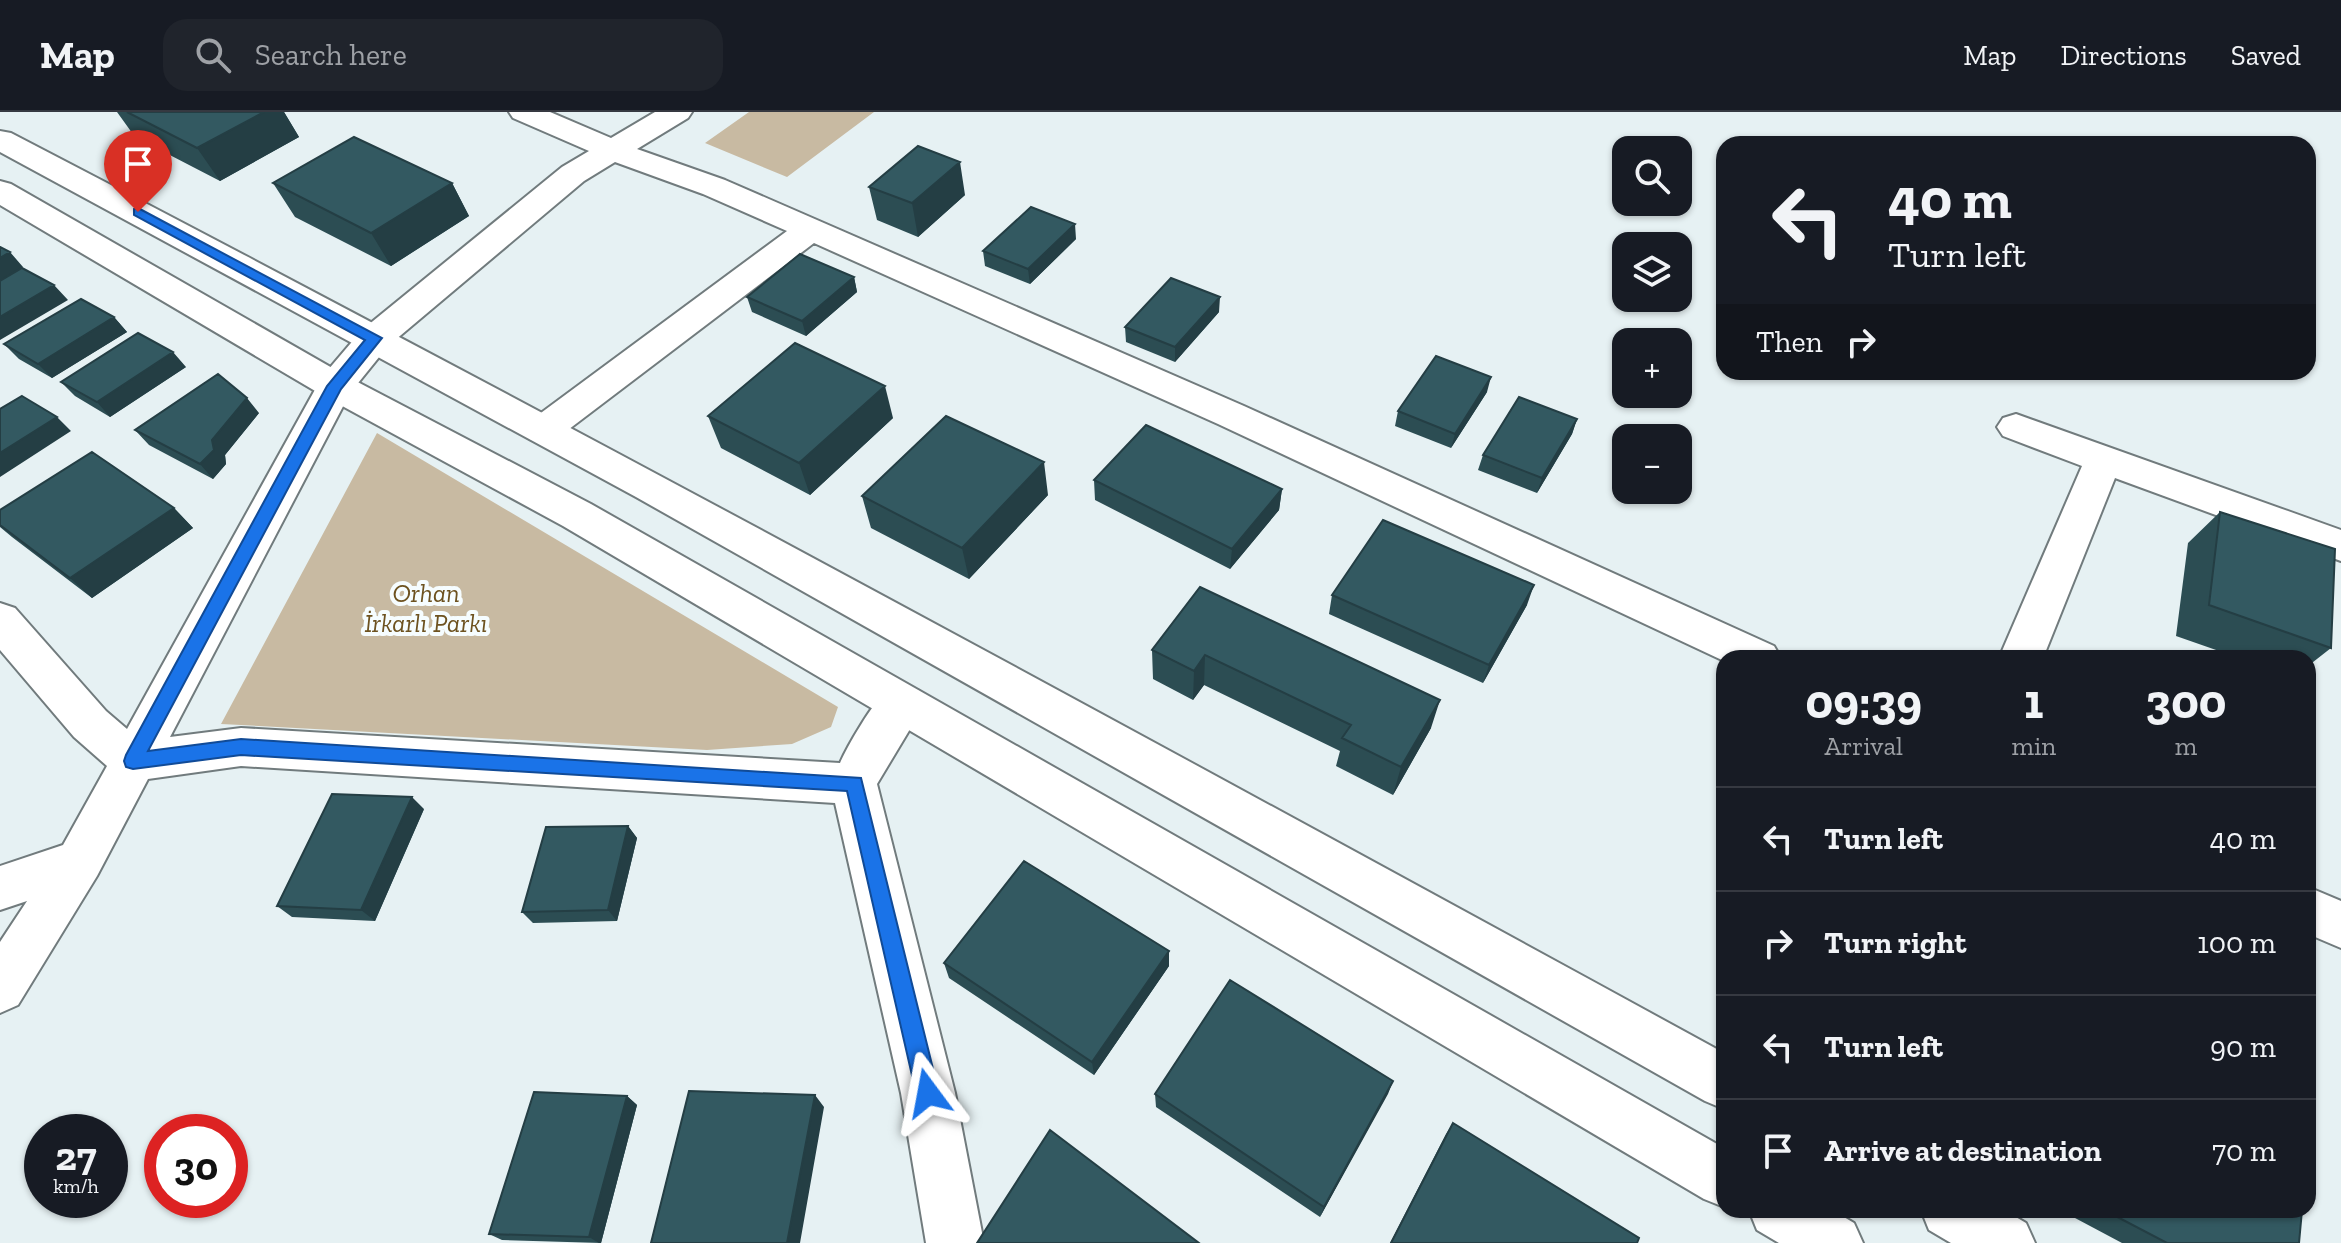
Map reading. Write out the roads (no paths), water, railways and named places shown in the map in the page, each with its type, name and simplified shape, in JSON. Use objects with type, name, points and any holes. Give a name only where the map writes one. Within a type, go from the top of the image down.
[{"type":"street","points":[[524,112],[611,150],[714,187],[1231,415],[1742,650]]},
{"type":"street","points":[[0,988],[80,861],[335,386],[375,338],[573,174],[677,112]]},
{"type":"street","points":[[0,140],[375,338],[987,672],[1716,1078]]},
{"type":"street","points":[[0,191],[335,386],[577,515],[1716,1174]]},
{"type":"street","points":[[543,430],[810,230]]},
{"type":"street","points":[[2016,427],[2341,546]]},
{"type":"street","points":[[2024,650],[2104,459]]},
{"type":"street","points":[[0,620],[90,724],[133,761],[241,747],[854,784]]},
{"type":"street","points":[[903,704],[866,757],[854,784],[928,1093],[955,1243]]},
{"type":"street","points":[[0,888],[80,861]]},
{"type":"street","points":[[2316,914],[2341,925]]},
{"type":"street","points":[[1963,1218],[2006,1243]]},
{"type":"park label","name":"Orhan İrkarlı Parkı","points":[[426,608]]}]
